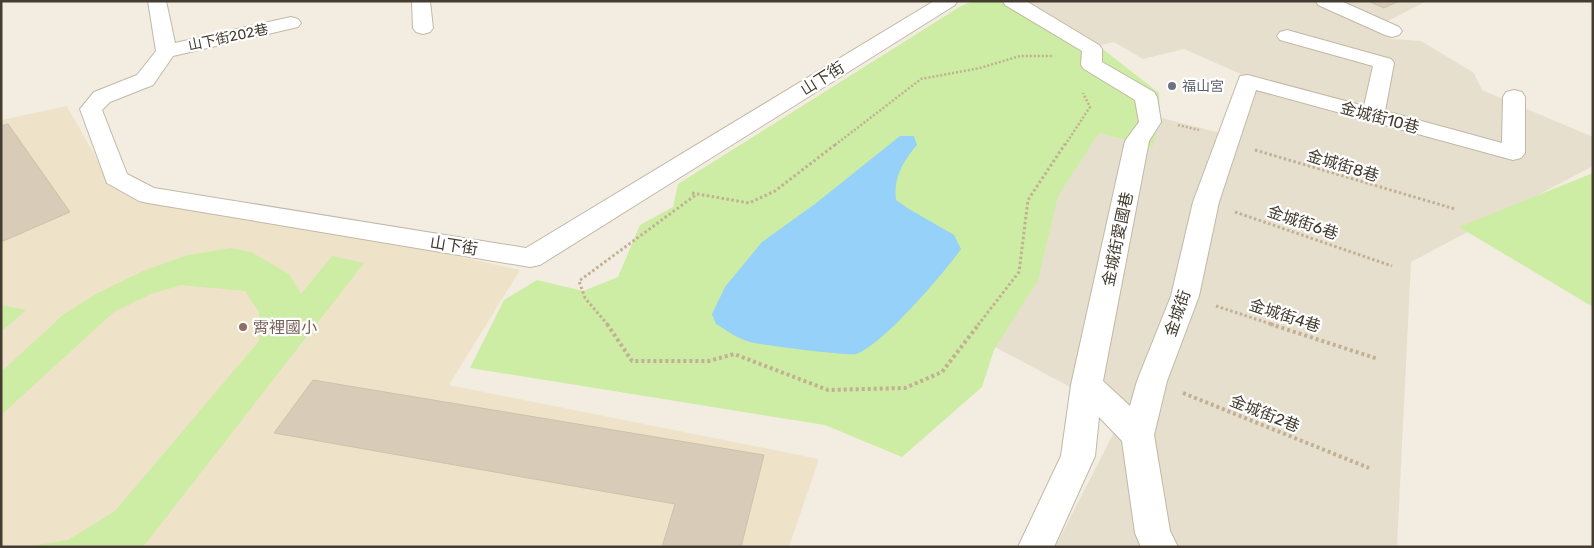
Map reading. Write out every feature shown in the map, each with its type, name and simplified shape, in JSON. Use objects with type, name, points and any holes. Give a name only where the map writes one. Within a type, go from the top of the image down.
[{"type":"street","points":[[157,1],[166,50]]},
{"type":"street","points":[[421,1],[423,28]]},
{"type":"street","name":"山下街","points":[[166,50],[145,80],[102,97],[91,110],[116,178],[148,195],[530,258],[948,1]]},
{"type":"street","points":[[1012,1],[1092,49],[1091,65],[1146,97],[1149,118]]},
{"type":"street","points":[[1325,1],[1392,31]]},
{"type":"street","name":"山下街202巷","points":[[166,50],[290,23]]},
{"type":"street","points":[[1287,36],[1384,63],[1373,115]]},
{"type":"street","name":"金城街10巷","points":[[1248,81],[1512,154],[1514,97]]},
{"type":"street","name":"金城街","points":[[1160,547],[1154,533],[1138,434],[1152,381],[1185,296],[1206,202],[1248,81]]},
{"type":"street","name":"金城街愛國巷","points":[[1036,547],[1078,456],[1087,385],[1137,141],[1150,122],[1149,118]]},
{"type":"street","points":[[1087,385],[1138,434]]},
{"type":"path","points":[[647,186],[749,203],[775,191],[921,79],[980,68],[1020,56],[1054,56]]},
{"type":"path","points":[[697,194],[579,281],[586,298],[610,327],[632,361],[709,361],[734,354],[828,390],[905,388],[942,372],[1019,272],[1028,200],[1090,107],[1080,86]]},
{"type":"path","name":"金城街8巷","points":[[1149,118],[1455,210]]},
{"type":"path","name":"金城街6巷","points":[[1206,202],[1392,266]]},
{"type":"path","name":"金城街4巷","points":[[1185,296],[1378,359]]},
{"type":"path","name":"金城街2巷","points":[[1152,381],[1369,468]]},
{"type":"shaded area","points":[[1016,1],[1314,1],[1392,39],[1421,41],[1474,73],[1482,90],[1593,137],[1593,166],[1411,262],[1397,547],[1055,547],[1123,415],[995,347],[1056,197],[1099,133],[1150,148],[1162,118],[1240,138],[1254,80],[1184,49],[1143,59],[1114,42],[1098,46]]},
{"type":"shaded area","points":[[1334,1],[1427,1],[1384,23]]},
{"type":"shaded area","name":"霄裡國小","points":[[67,106],[108,179],[520,270],[449,385],[819,459],[789,547],[1,547],[1,120]]},
{"type":"green space","points":[[973,1],[1018,1],[1100,47],[1159,93],[1160,120],[1152,148],[1099,133],[1058,196],[1038,280],[994,350],[982,387],[902,457],[825,425],[470,368],[504,300],[537,280],[583,291],[618,277],[640,225],[673,207],[678,184],[961,6]]},
{"type":"green space","points":[[1593,173],[1593,307],[1459,227]]},
{"type":"green space","points":[[230,248],[251,252],[289,274],[301,294],[332,256],[364,263],[143,547],[25,547],[68,540],[115,511],[259,341],[259,312],[245,291],[181,285],[151,294],[114,312],[1,415],[1,372],[64,314],[98,293],[143,271],[188,255]]},
{"type":"green space","points":[[1,305],[26,310],[1,332]]},
{"type":"water","points":[[900,136],[914,136],[917,145],[907,157],[900,171],[895,192],[896,200],[954,235],[961,249],[941,275],[897,323],[868,348],[856,354],[804,350],[750,342],[737,337],[716,324],[712,314],[725,287],[762,242],[815,204]]},
{"type":"building","points":[[1368,1],[1399,1],[1384,8]]},
{"type":"building","points":[[8,124],[70,212],[1,242],[1,126]]},
{"type":"building","points":[[313,380],[764,455],[741,547],[662,547],[675,504],[274,433]]},
{"type":"place","name":"福山宮","points":[[1172,86]]},
{"type":"place","name":"霄裡國小","points":[[243,327]]}]
